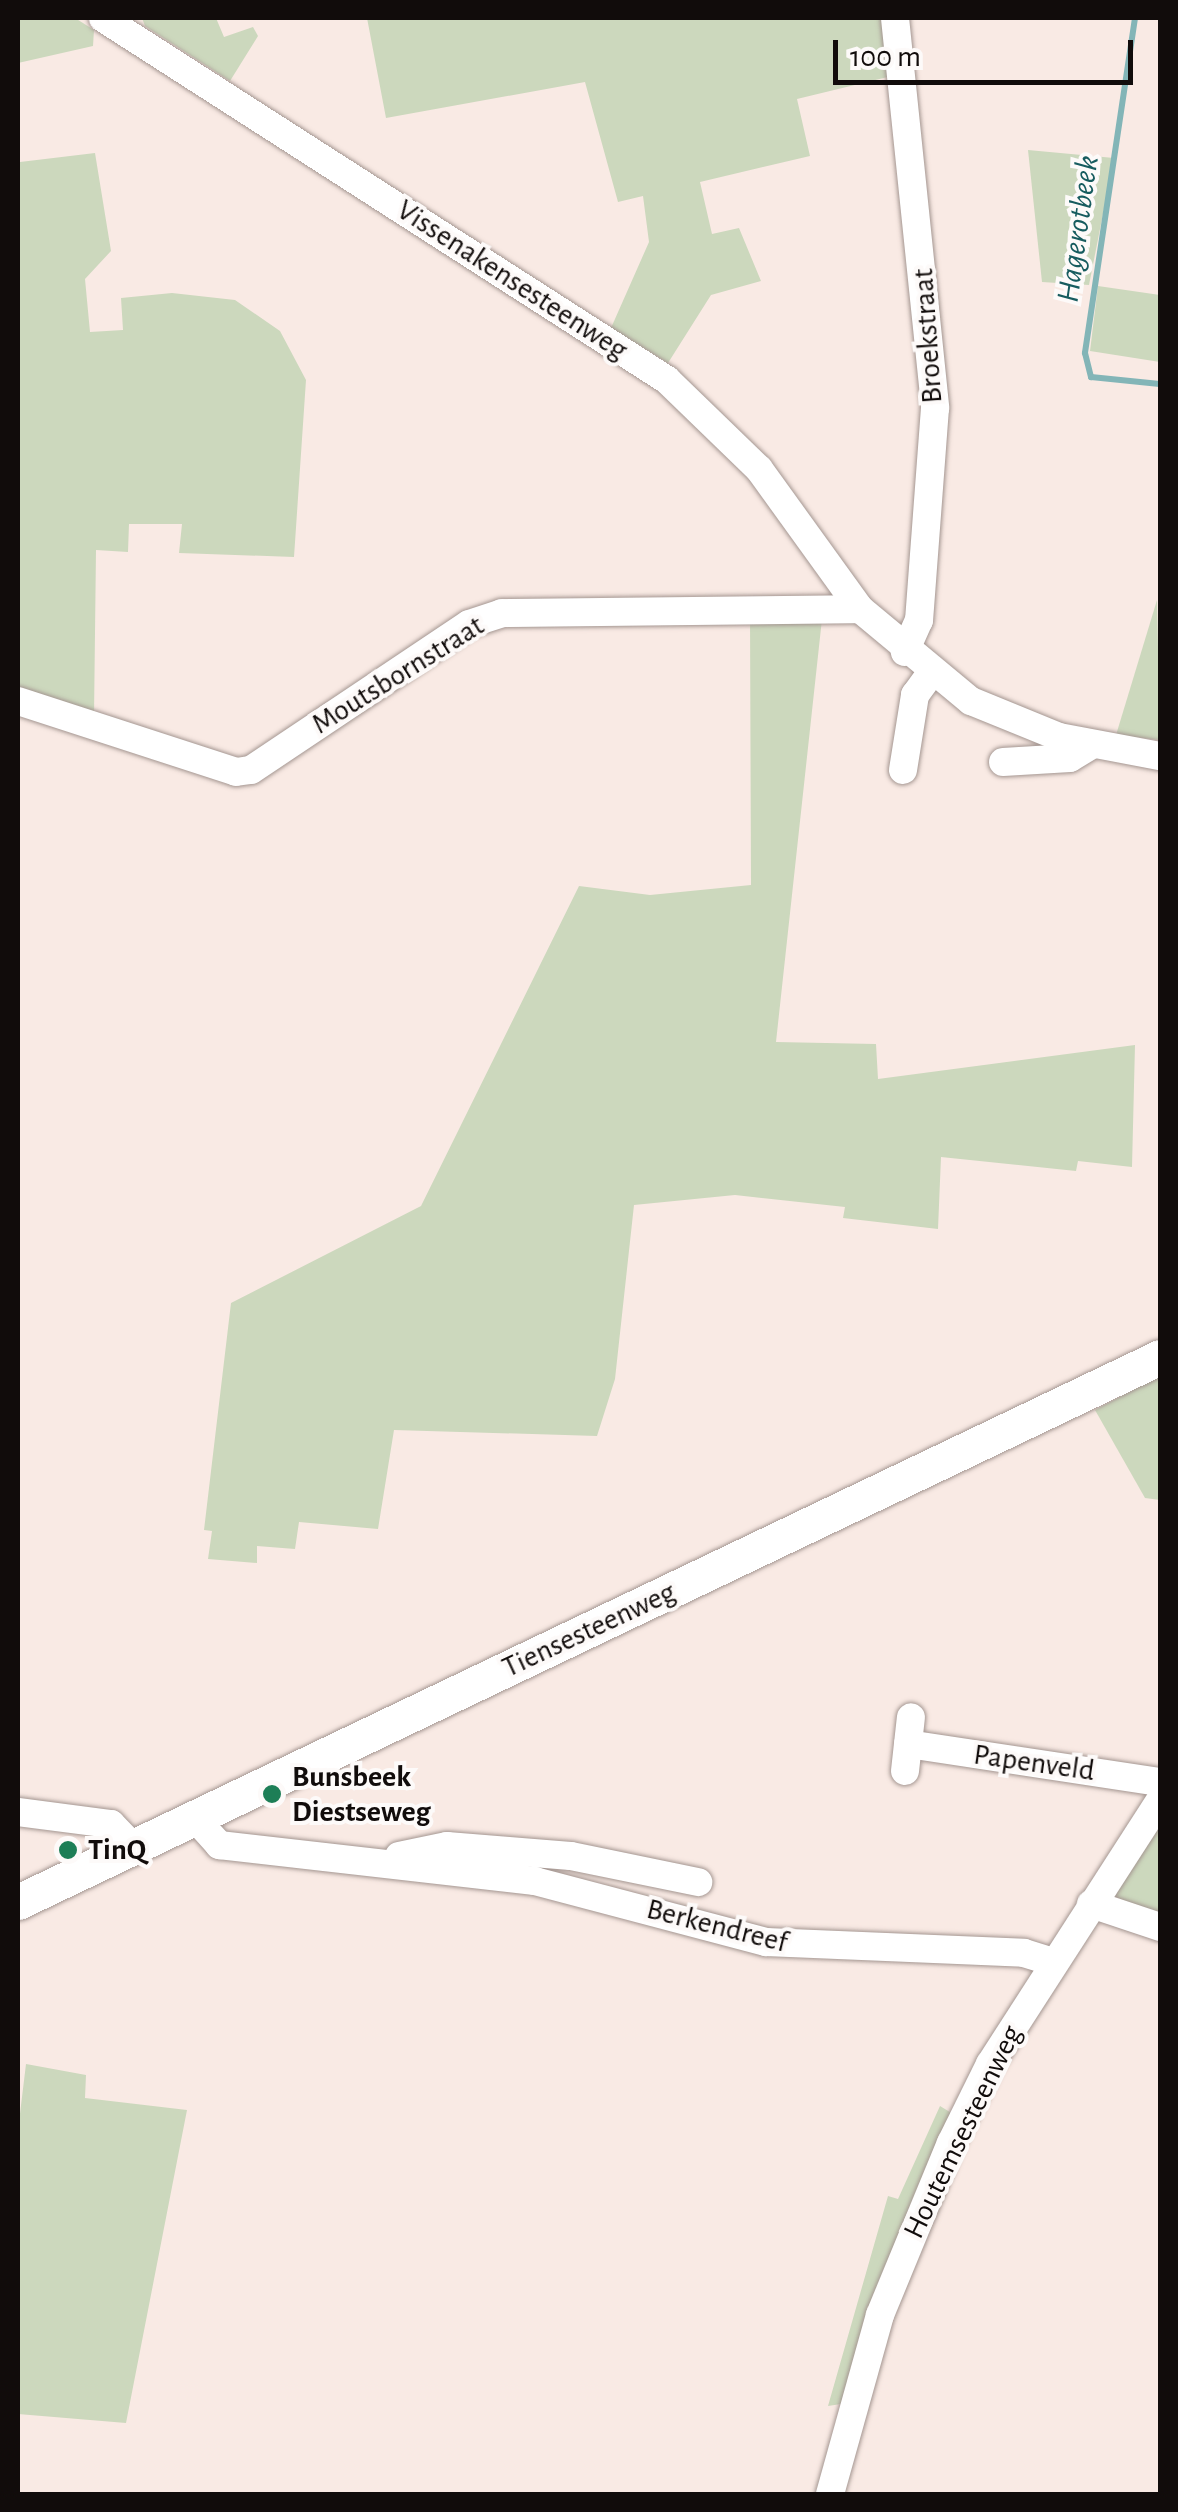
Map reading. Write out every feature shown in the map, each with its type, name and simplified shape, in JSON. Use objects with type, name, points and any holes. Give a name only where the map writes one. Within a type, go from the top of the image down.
[{"type":"main road","name":"Tiensesteenweg","points":[[18,1902],[1160,1357]]},
{"type":"street","name":"Vissenakensesteenweg","points":[[103,18],[667,380],[759,468],[860,609],[930,673],[1004,718],[1092,745],[1160,756]]},
{"type":"street","name":"Broekstraat","points":[[895,18],[935,408],[920,620],[906,652]]},
{"type":"street","name":"Moutsbornstraat","points":[[18,701],[236,772],[250,770],[469,624],[502,613],[860,609]]},
{"type":"street","points":[[903,770],[915,695],[930,673]]},
{"type":"street","points":[[1003,762],[1070,758],[1092,745]]},
{"type":"street","name":"Papenveld","points":[[908,1744],[1160,1782]]},
{"type":"street","name":"Houtemsesteenweg","points":[[830,2494],[850,2408],[917,2218],[990,2064],[1160,1800]]},
{"type":"street","points":[[18,1812],[111,1824],[133,1847]]},
{"type":"street","name":"Berkendreef","points":[[194,1817],[218,1845],[535,1881],[766,1942],[1024,1954],[1053,1962]]},
{"type":"street","name":"Berkendreef","points":[[384,1862],[461,1846],[571,1856],[698,1882]]},
{"type":"street","points":[[1091,1904],[1160,1926]]},
{"type":"green space","points":[[18,18],[75,18],[94,30],[93,46],[18,63]]},
{"type":"green space","points":[[142,18],[216,18],[224,37],[253,27],[258,36],[230,81],[145,26]]},
{"type":"green space","points":[[367,18],[887,18],[896,75],[797,99],[810,156],[700,182],[712,234],[739,228],[761,281],[711,295],[668,363],[611,328],[649,242],[643,196],[618,202],[585,82],[386,118]]},
{"type":"green space","points":[[18,150],[20,162],[95,153],[111,251],[85,279],[90,332],[123,330],[121,298],[172,293],[235,300],[280,331],[306,380],[294,557],[179,553],[182,524],[129,524],[128,552],[96,550],[94,716],[18,693]]},
{"type":"green space","points":[[1028,150],[1114,158],[1089,285],[1042,282]]},
{"type":"green space","points":[[1098,286],[1160,295],[1160,362],[1090,351]]},
{"type":"green space","points":[[1157,600],[1160,740],[1116,735]]},
{"type":"green space","points":[[750,617],[822,619],[776,1042],[876,1044],[878,1079],[1135,1045],[1132,1167],[1078,1161],[1076,1171],[941,1157],[938,1229],[843,1218],[845,1207],[735,1195],[634,1205],[615,1379],[597,1436],[394,1430],[378,1529],[299,1522],[295,1549],[257,1546],[257,1563],[208,1559],[212,1531],[204,1530],[231,1303],[421,1206],[579,886],[650,895],[751,885]]},
{"type":"green space","points":[[1160,1376],[1160,1500],[1145,1498],[1095,1410]]},
{"type":"green space","points":[[1160,1821],[1160,1918],[1112,1895]]},
{"type":"green space","points":[[26,2064],[86,2075],[85,2098],[187,2110],[126,2423],[18,2414],[18,2130]]},
{"type":"green space","points":[[940,2106],[953,2114],[864,2327],[841,2404],[828,2406],[888,2196],[898,2199]]},
{"type":"waterway","name":"Hagerotbeek","points":[[1135,18],[1085,353],[1091,377],[1160,384]]},
{"type":"place","name":"Bunsbeek Diestseweg","points":[[272,1794]]},
{"type":"place","name":"TinQ","points":[[68,1850]]}]
